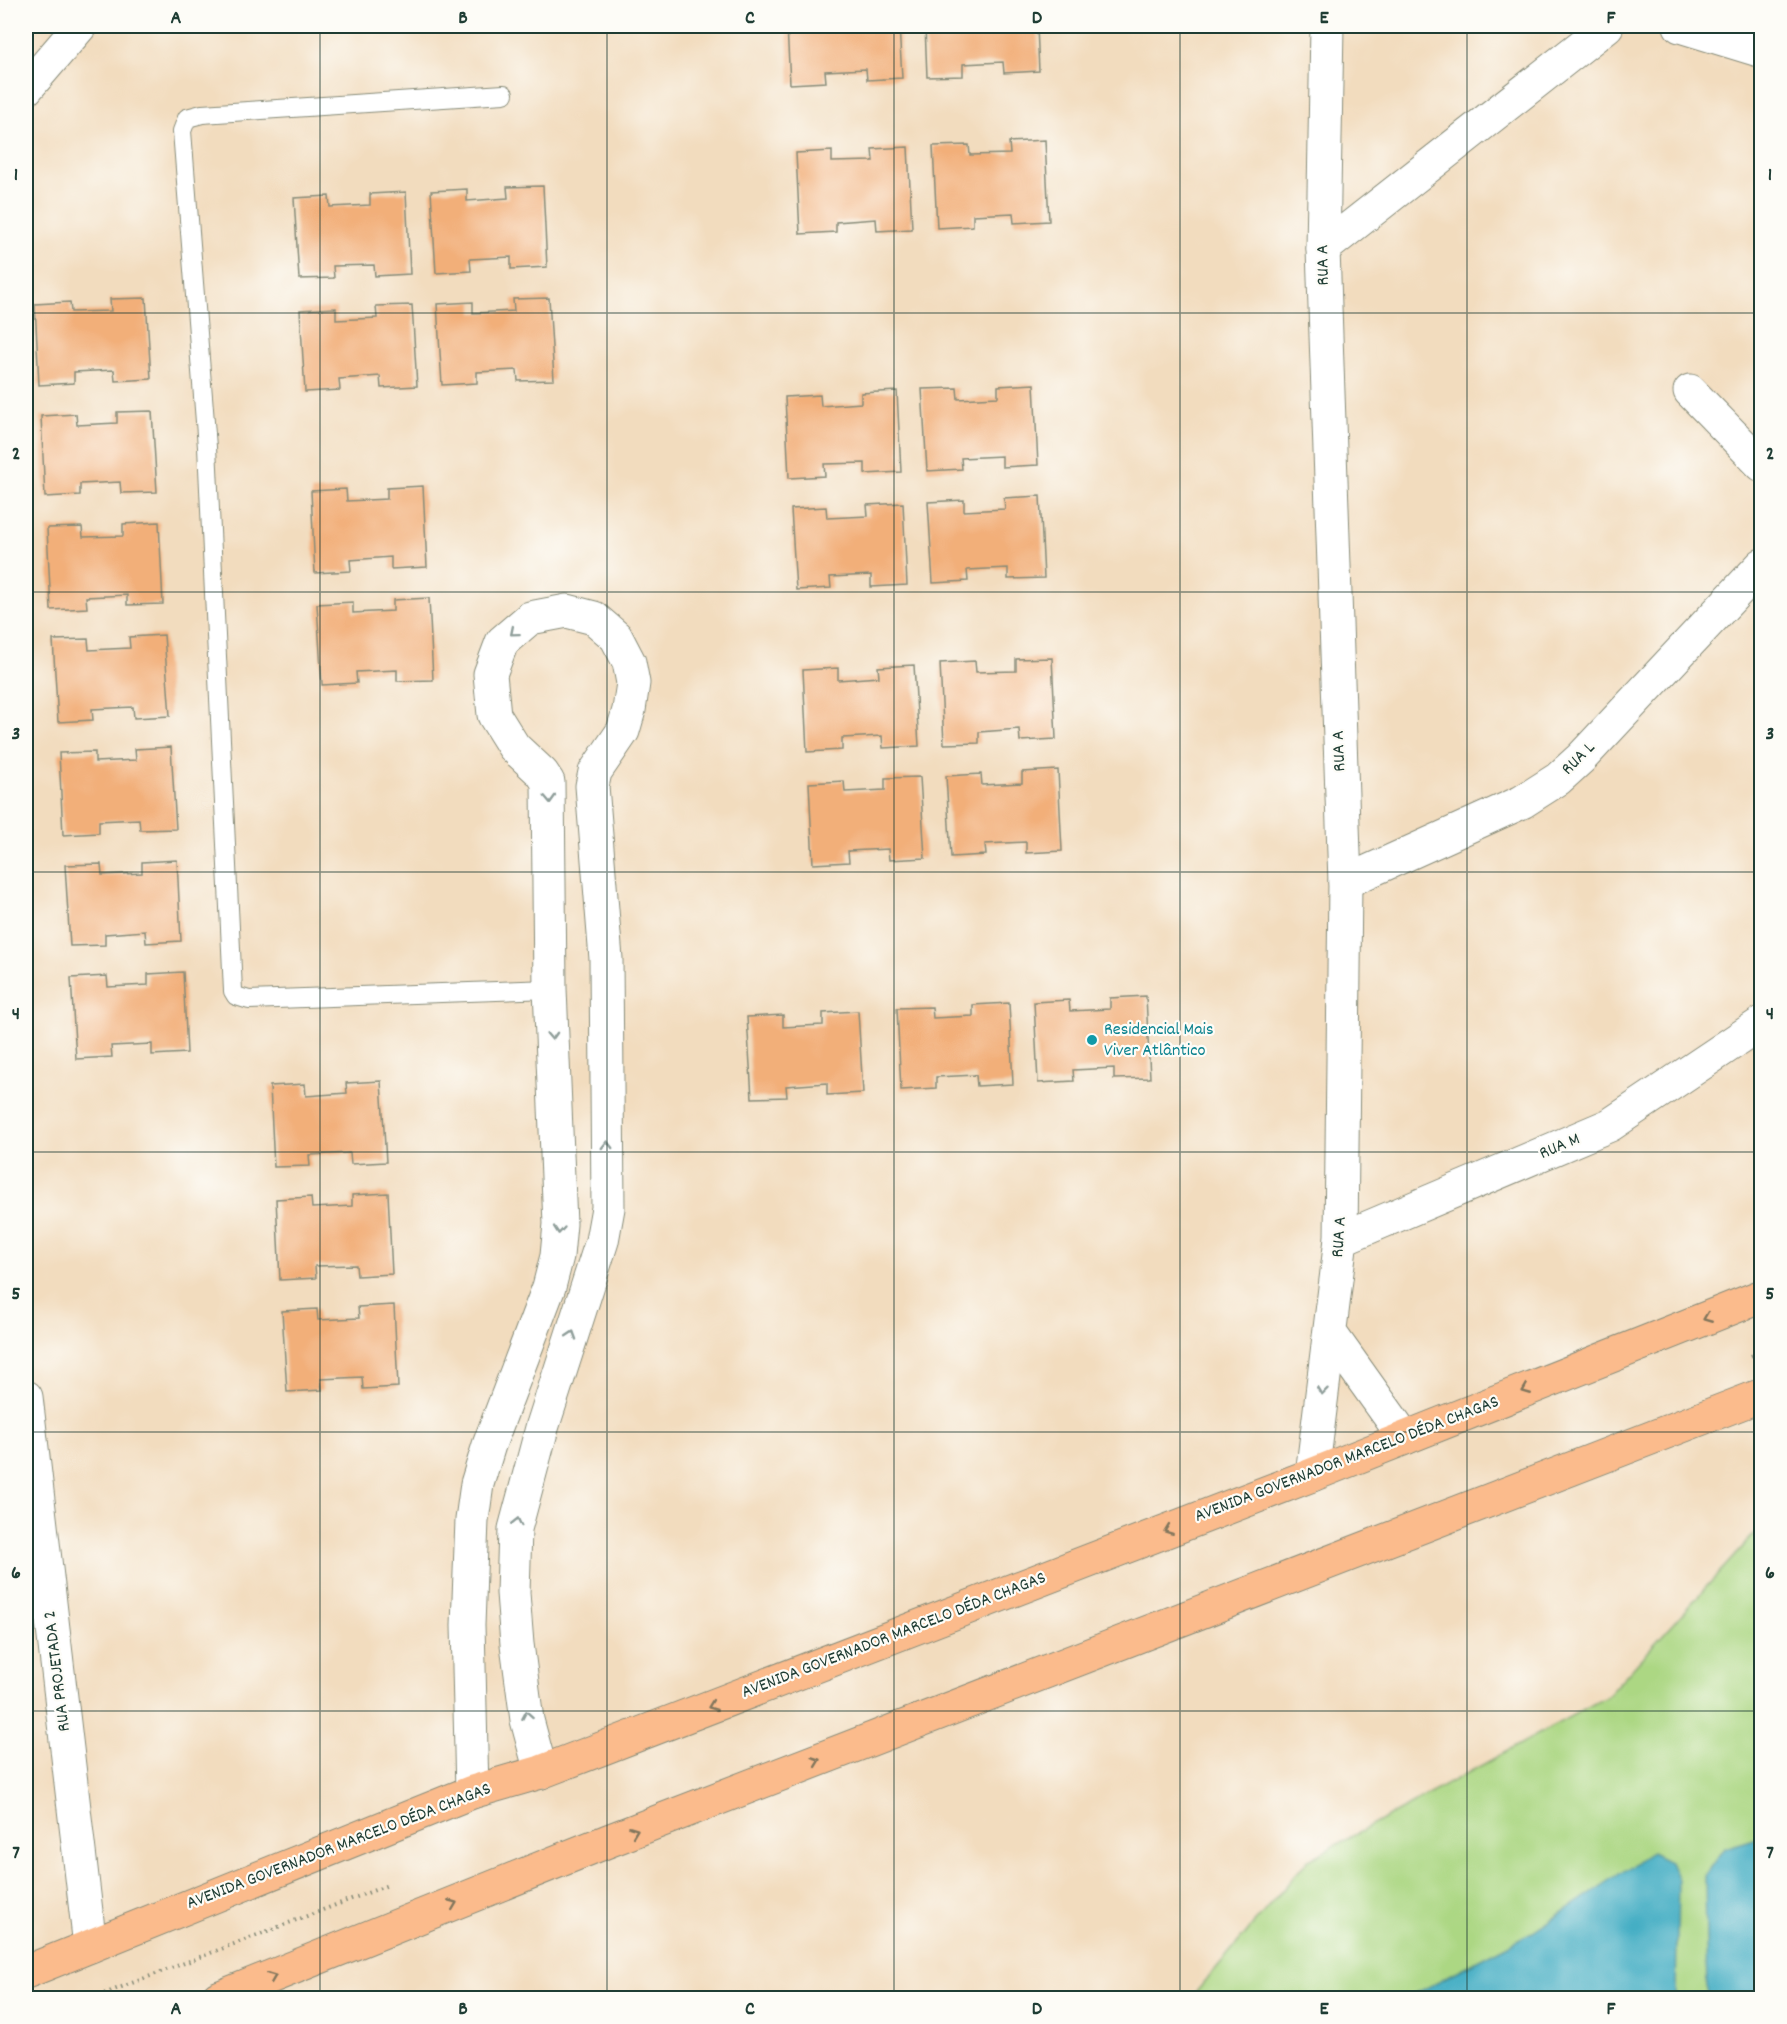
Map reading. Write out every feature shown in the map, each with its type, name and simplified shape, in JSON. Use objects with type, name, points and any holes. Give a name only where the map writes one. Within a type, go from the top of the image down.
[{"type":"main road","name":"AVENIDA GOVERNADOR MARCELO DÉDA CHAGAS","points":[[26,1972],[472,1791],[541,1772],[1312,1475],[1761,1296]]},
{"type":"main road","points":[[218,1998],[608,1841],[1761,1395]]},
{"type":"street","points":[[26,89],[80,26]]},
{"type":"street","name":"RUA A","points":[[1312,1475],[1341,1239],[1345,882],[1323,249],[1327,26]]},
{"type":"street","points":[[1323,249],[1607,26]]},
{"type":"street","points":[[1680,26],[1761,51]]},
{"type":"street","points":[[1690,391],[1761,465]]},
{"type":"street","name":"RUA L","points":[[1345,882],[1522,802],[1558,779],[1581,758],[1761,565]]},
{"type":"street","points":[[472,1791],[468,1625],[472,1520],[477,1484],[489,1445],[549,1287],[557,1256],[560,1224],[550,989],[548,782],[542,773],[514,747],[494,715],[490,674],[502,642],[530,618],[567,611],[594,618],[616,638],[629,662],[633,683],[623,730],[595,772],[592,786],[606,959],[608,1208],[602,1241],[542,1428],[515,1529],[513,1593],[517,1644],[527,1720],[541,1772]]},
{"type":"street","name":"RUA M","points":[[1341,1239],[1610,1125],[1761,1023]]},
{"type":"street","points":[[1330,1333],[1405,1438]]},
{"type":"street","name":"RUA PROJETADA 2","points":[[26,1397],[90,1946]]},
{"type":"lane","points":[[504,94],[202,114],[187,118],[182,131],[207,447],[233,992],[236,996],[249,1000],[550,989]]},
{"type":"green space","points":[[1761,1527],[1761,1998],[1191,1998],[1307,1861],[1606,1697]]},
{"type":"water","points":[[1761,1837],[1761,1998],[1707,1998],[1705,1876],[1725,1848]]},
{"type":"water","points":[[1652,1852],[1670,1861],[1678,1880],[1676,1998],[1406,1998],[1533,1932]]},
{"type":"building","points":[[787,26],[899,26],[902,78],[867,80],[866,69],[825,71],[826,82],[790,84]]},
{"type":"building","points":[[925,26],[1037,26],[1039,71],[1004,73],[1003,62],[963,64],[963,76],[927,77]]},
{"type":"building","points":[[1045,140],[1049,221],[1014,223],[1013,213],[973,215],[973,226],[937,228],[933,146],[969,145],[970,155],[1010,154],[1009,142]]},
{"type":"building","points":[[908,147],[912,229],[877,231],[876,219],[836,222],[836,232],[800,234],[796,153],[832,151],[832,162],[873,161],[872,149]]},
{"type":"building","points":[[543,186],[547,267],[511,269],[511,257],[470,259],[471,271],[436,273],[431,191],[467,189],[467,201],[508,198],[507,187]]},
{"type":"building","points":[[406,192],[410,274],[375,276],[374,265],[333,266],[334,278],[299,279],[294,198],[329,196],[330,207],[370,205],[370,194]]},
{"type":"building","points":[[146,298],[151,379],[115,381],[114,370],[74,372],[74,383],[39,385],[35,304],[70,302],[71,312],[111,311],[110,299]]},
{"type":"building","points":[[549,298],[554,380],[518,381],[517,370],[477,372],[477,383],[442,385],[437,304],[473,302],[473,313],[514,311],[513,299]]},
{"type":"building","points":[[412,305],[417,386],[381,388],[380,376],[339,379],[340,390],[305,392],[300,310],[336,308],[336,320],[377,318],[376,306]]},
{"type":"building","points":[[1034,384],[1038,465],[1002,467],[1002,456],[961,458],[962,469],[927,471],[922,389],[957,388],[958,399],[998,397],[998,386]]},
{"type":"building","points":[[897,391],[901,472],[865,474],[865,463],[824,464],[825,476],[789,478],[785,397],[820,395],[821,406],[861,403],[861,393]]},
{"type":"building","points":[[152,411],[157,492],[121,493],[120,482],[80,484],[80,495],[45,497],[41,416],[76,414],[77,425],[117,423],[117,412]]},
{"type":"building","points":[[423,486],[427,567],[391,569],[391,557],[350,560],[351,571],[315,573],[311,491],[346,489],[347,501],[387,499],[387,488]]},
{"type":"building","points":[[1040,496],[1044,578],[1008,579],[1008,568],[967,570],[968,581],[933,583],[928,502],[964,500],[964,511],[1005,509],[1004,498]]},
{"type":"building","points":[[903,503],[907,585],[871,587],[871,575],[830,577],[831,588],[796,590],[791,509],[826,507],[827,518],[868,516],[867,505]]},
{"type":"building","points":[[159,522],[163,604],[127,605],[127,595],[86,597],[87,608],[51,610],[47,528],[82,527],[83,537],[123,536],[123,524]]},
{"type":"building","points":[[429,598],[433,680],[397,681],[397,670],[356,672],[357,683],[322,685],[317,604],[353,602],[353,613],[393,611],[393,600]]},
{"type":"building","points":[[164,635],[170,716],[134,718],[133,707],[92,709],[93,720],[58,722],[53,640],[88,639],[89,650],[130,648],[129,637]]},
{"type":"building","points":[[1052,658],[1056,739],[1020,741],[1019,729],[979,732],[979,743],[944,744],[940,663],[975,661],[976,672],[1016,671],[1016,659]]},
{"type":"building","points":[[914,665],[919,746],[883,748],[882,736],[842,738],[842,750],[807,752],[803,670],[838,668],[838,680],[879,677],[878,667]]},
{"type":"building","points":[[171,747],[176,829],[140,830],[139,819],[99,821],[99,833],[63,835],[59,753],[95,752],[95,762],[136,760],[135,749]]},
{"type":"building","points":[[1058,770],[1062,851],[1026,853],[1026,842],[985,844],[986,855],[951,857],[946,776],[981,774],[982,785],[1022,783],[1022,772]]},
{"type":"building","points":[[920,777],[925,858],[889,860],[888,849],[848,851],[849,862],[813,864],[809,783],[844,781],[845,792],[885,790],[885,778]]},
{"type":"building","points":[[177,860],[181,941],[146,943],[145,931],[105,934],[105,945],[70,946],[65,865],[101,864],[102,875],[142,873],[142,862]]},
{"type":"building","points":[[183,972],[187,1053],[152,1055],[152,1044],[111,1046],[112,1057],[76,1059],[71,978],[107,976],[108,987],[148,985],[148,974]]},
{"type":"building","name":"Residencial Mais Viver Atlântico","points":[[1146,996],[1150,1078],[1114,1079],[1114,1068],[1073,1070],[1074,1081],[1038,1083],[1034,1002],[1069,1000],[1070,1011],[1110,1009],[1110,998]]},
{"type":"building","points":[[1009,1003],[1013,1084],[977,1086],[976,1075],[936,1077],[936,1088],[901,1090],[897,1008],[932,1007],[933,1018],[973,1016],[973,1005]]},
{"type":"building","points":[[858,1011],[863,1093],[827,1095],[827,1083],[786,1086],[787,1097],[752,1098],[747,1017],[783,1015],[783,1027],[823,1025],[823,1013]]},
{"type":"building","points":[[381,1081],[386,1162],[351,1164],[350,1153],[309,1155],[310,1166],[274,1167],[270,1086],[305,1084],[306,1096],[347,1093],[346,1083]]},
{"type":"building","points":[[388,1193],[392,1274],[357,1276],[356,1265],[315,1266],[316,1278],[280,1280],[276,1199],[311,1197],[312,1208],[352,1206],[352,1195]]},
{"type":"building","points":[[394,1305],[398,1387],[363,1389],[362,1377],[321,1379],[322,1390],[287,1392],[282,1311],[317,1309],[318,1320],[359,1318],[358,1307]]},
{"type":"place","name":"Residencial Mais Viver Atlântico","points":[[1092,1040]]}]
